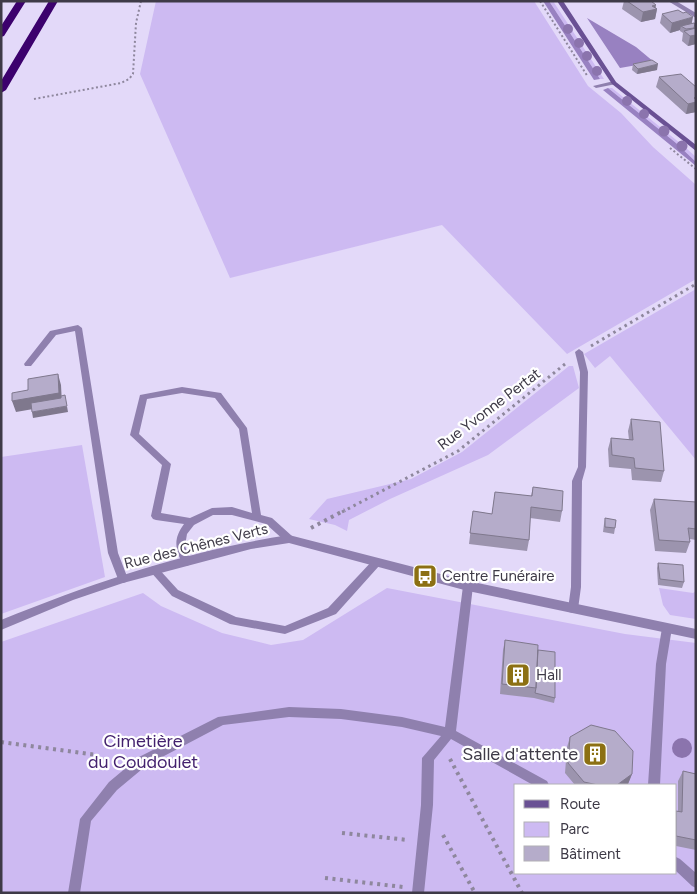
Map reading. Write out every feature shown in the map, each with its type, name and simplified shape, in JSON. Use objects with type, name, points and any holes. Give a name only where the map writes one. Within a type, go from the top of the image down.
[{"type":"highway","points":[[1,34],[22,1]]},
{"type":"highway","points":[[1,90],[54,1]]},
{"type":"street","points":[[560,1],[614,83],[696,149]]},
{"type":"street","points":[[671,1],[696,16]]},
{"type":"street","name":"Rue des Chênes Verts","points":[[1,625],[69,597],[123,579],[252,545],[288,540],[468,586],[696,634]]},
{"type":"lane","points":[[596,86],[614,83]]},
{"type":"lane","points":[[28,364],[53,332],[78,328],[113,553],[123,579]]},
{"type":"lane","points":[[573,609],[576,587],[577,481],[582,467],[584,372],[580,352]]},
{"type":"lane","points":[[191,522],[156,516],[167,464],[134,435],[143,397],[182,390],[218,395],[243,428],[257,517]]},
{"type":"lane","points":[[186,562],[180,546],[183,533],[191,522],[212,512],[232,511],[269,520],[288,540]]},
{"type":"lane","points":[[154,570],[175,593],[234,621],[286,630],[332,611],[376,563]]},
{"type":"lane","points":[[418,891],[427,806],[428,758],[450,733],[468,586]]},
{"type":"lane","points":[[654,784],[660,664],[667,628]]},
{"type":"lane","points":[[74,893],[86,818],[113,786],[143,761],[222,720],[290,712],[341,714],[402,722],[450,733],[541,784]]},
{"type":"lane","points":[[677,864],[696,882]]},
{"type":"path","points":[[34,99],[121,83],[129,79],[133,74],[136,23],[141,1]]},
{"type":"path","name":"Rue Yvonne Pertat","points":[[288,540],[458,451],[580,352],[696,284]]},
{"type":"path","points":[[1,742],[97,755]]},
{"type":"path","points":[[442,744],[522,893]]},
{"type":"path","points":[[427,806],[476,893]]},
{"type":"path","points":[[342,833],[423,842]]},
{"type":"path","points":[[325,878],[418,891]]},
{"type":"green space","points":[[156,1],[534,1],[588,86],[621,113],[653,147],[695,184],[696,279],[567,354],[442,225],[230,278],[140,74]]},
{"type":"green space","points":[[549,1],[553,1],[604,79],[600,79]]},
{"type":"green space","points":[[608,88],[612,88],[686,148],[696,157],[696,162],[676,143]]},
{"type":"green space","points":[[696,289],[696,460],[610,356],[595,368],[584,354]]},
{"type":"green space","points":[[569,366],[573,366],[579,388],[488,455],[390,499],[349,520],[347,531],[335,525],[309,519],[327,499],[411,479],[462,452]]},
{"type":"green space","points":[[82,445],[105,577],[1,614],[1,457]]},
{"type":"green space","name":"Cimetière du Coudoulet","points":[[387,588],[625,634],[696,643],[696,893],[1,893],[1,642],[143,593],[161,606],[222,633],[271,645],[303,640]]},
{"type":"green space","points":[[659,588],[693,593],[696,591],[696,619],[670,615],[663,605]]},
{"type":"shaded area","points":[[543,1],[549,1],[600,79],[594,80]]},
{"type":"shaded area","points":[[587,18],[636,47],[654,62],[620,68]]},
{"type":"shaded area","points":[[608,88],[676,143],[696,162],[696,166],[603,90]]},
{"type":"building","points":[[627,1],[651,1],[656,5],[652,6],[657,9],[643,12]]},
{"type":"building","points":[[678,10],[683,13],[686,12],[693,17],[672,23],[662,14]]},
{"type":"building","points":[[694,23],[694,28],[686,29],[681,26]]},
{"type":"building","points":[[696,28],[696,35],[690,36],[684,31]]},
{"type":"building","points":[[652,60],[658,64],[638,69],[633,64]]},
{"type":"building","points":[[681,74],[696,87],[696,97],[694,98],[696,102],[688,104],[659,77]]},
{"type":"building","points":[[58,374],[59,393],[12,401],[12,393],[28,390],[28,379]]},
{"type":"building","points":[[65,395],[67,406],[32,412],[31,403],[61,398],[61,396]]},
{"type":"building","points":[[631,419],[660,422],[664,471],[635,468],[634,458],[612,455],[611,438],[633,440]]},
{"type":"building","points":[[533,487],[563,491],[562,511],[531,507],[529,540],[470,533],[473,511],[492,514],[495,492],[532,496]]},
{"type":"building","points":[[654,499],[696,502],[696,529],[688,528],[690,542],[659,540]]},
{"type":"building","points":[[605,518],[616,520],[615,528],[605,527]]},
{"type":"building","points":[[658,563],[683,565],[684,582],[660,579]]},
{"type":"building","name":"Hall","points":[[505,640],[538,645],[536,688],[502,684]]},
{"type":"building","points":[[538,650],[555,652],[555,698],[535,693]]},
{"type":"building","name":"Salle d'attente","points":[[591,725],[615,731],[633,751],[632,774],[618,784],[584,782],[568,763],[570,737]]},
{"type":"building","points":[[683,771],[696,774],[696,840],[677,836],[677,811],[682,812]]},
{"type":"place","name":"Centre Funéraire","points":[[425,576]]},
{"type":"place","name":"Hall","points":[[518,675]]},
{"type":"place","name":"Salle d'attente","points":[[595,754]]}]
